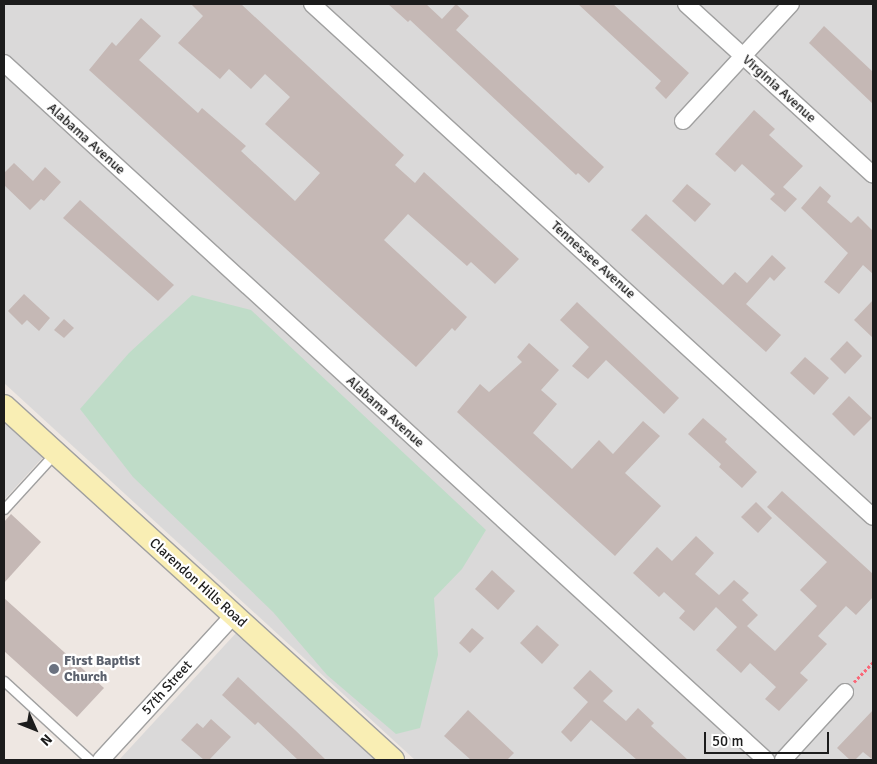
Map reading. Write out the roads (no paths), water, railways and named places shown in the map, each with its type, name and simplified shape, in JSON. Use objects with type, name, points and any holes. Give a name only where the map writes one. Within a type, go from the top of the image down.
[{"type":"street","name":"Tennessee Avenue","points":[[312,4],[873,517]]},
{"type":"street","name":"Virginia Avenue","points":[[686,4],[873,175]]},
{"type":"street","points":[[683,121],[791,4]]},
{"type":"street","name":"Alabama Avenue","points":[[4,63],[766,760]]},
{"type":"street","name":"Clarendon Hills Road","points":[[4,406],[393,760]]},
{"type":"street","name":"57th Street","points":[[101,760],[234,615]]},
{"type":"street","points":[[783,760],[845,692]]},
{"type":"lane","points":[[4,510],[56,453]]},
{"type":"lane","points":[[4,681],[90,760]]},
{"type":"place","name":"First Baptist Church","points":[[54,669]]}]
